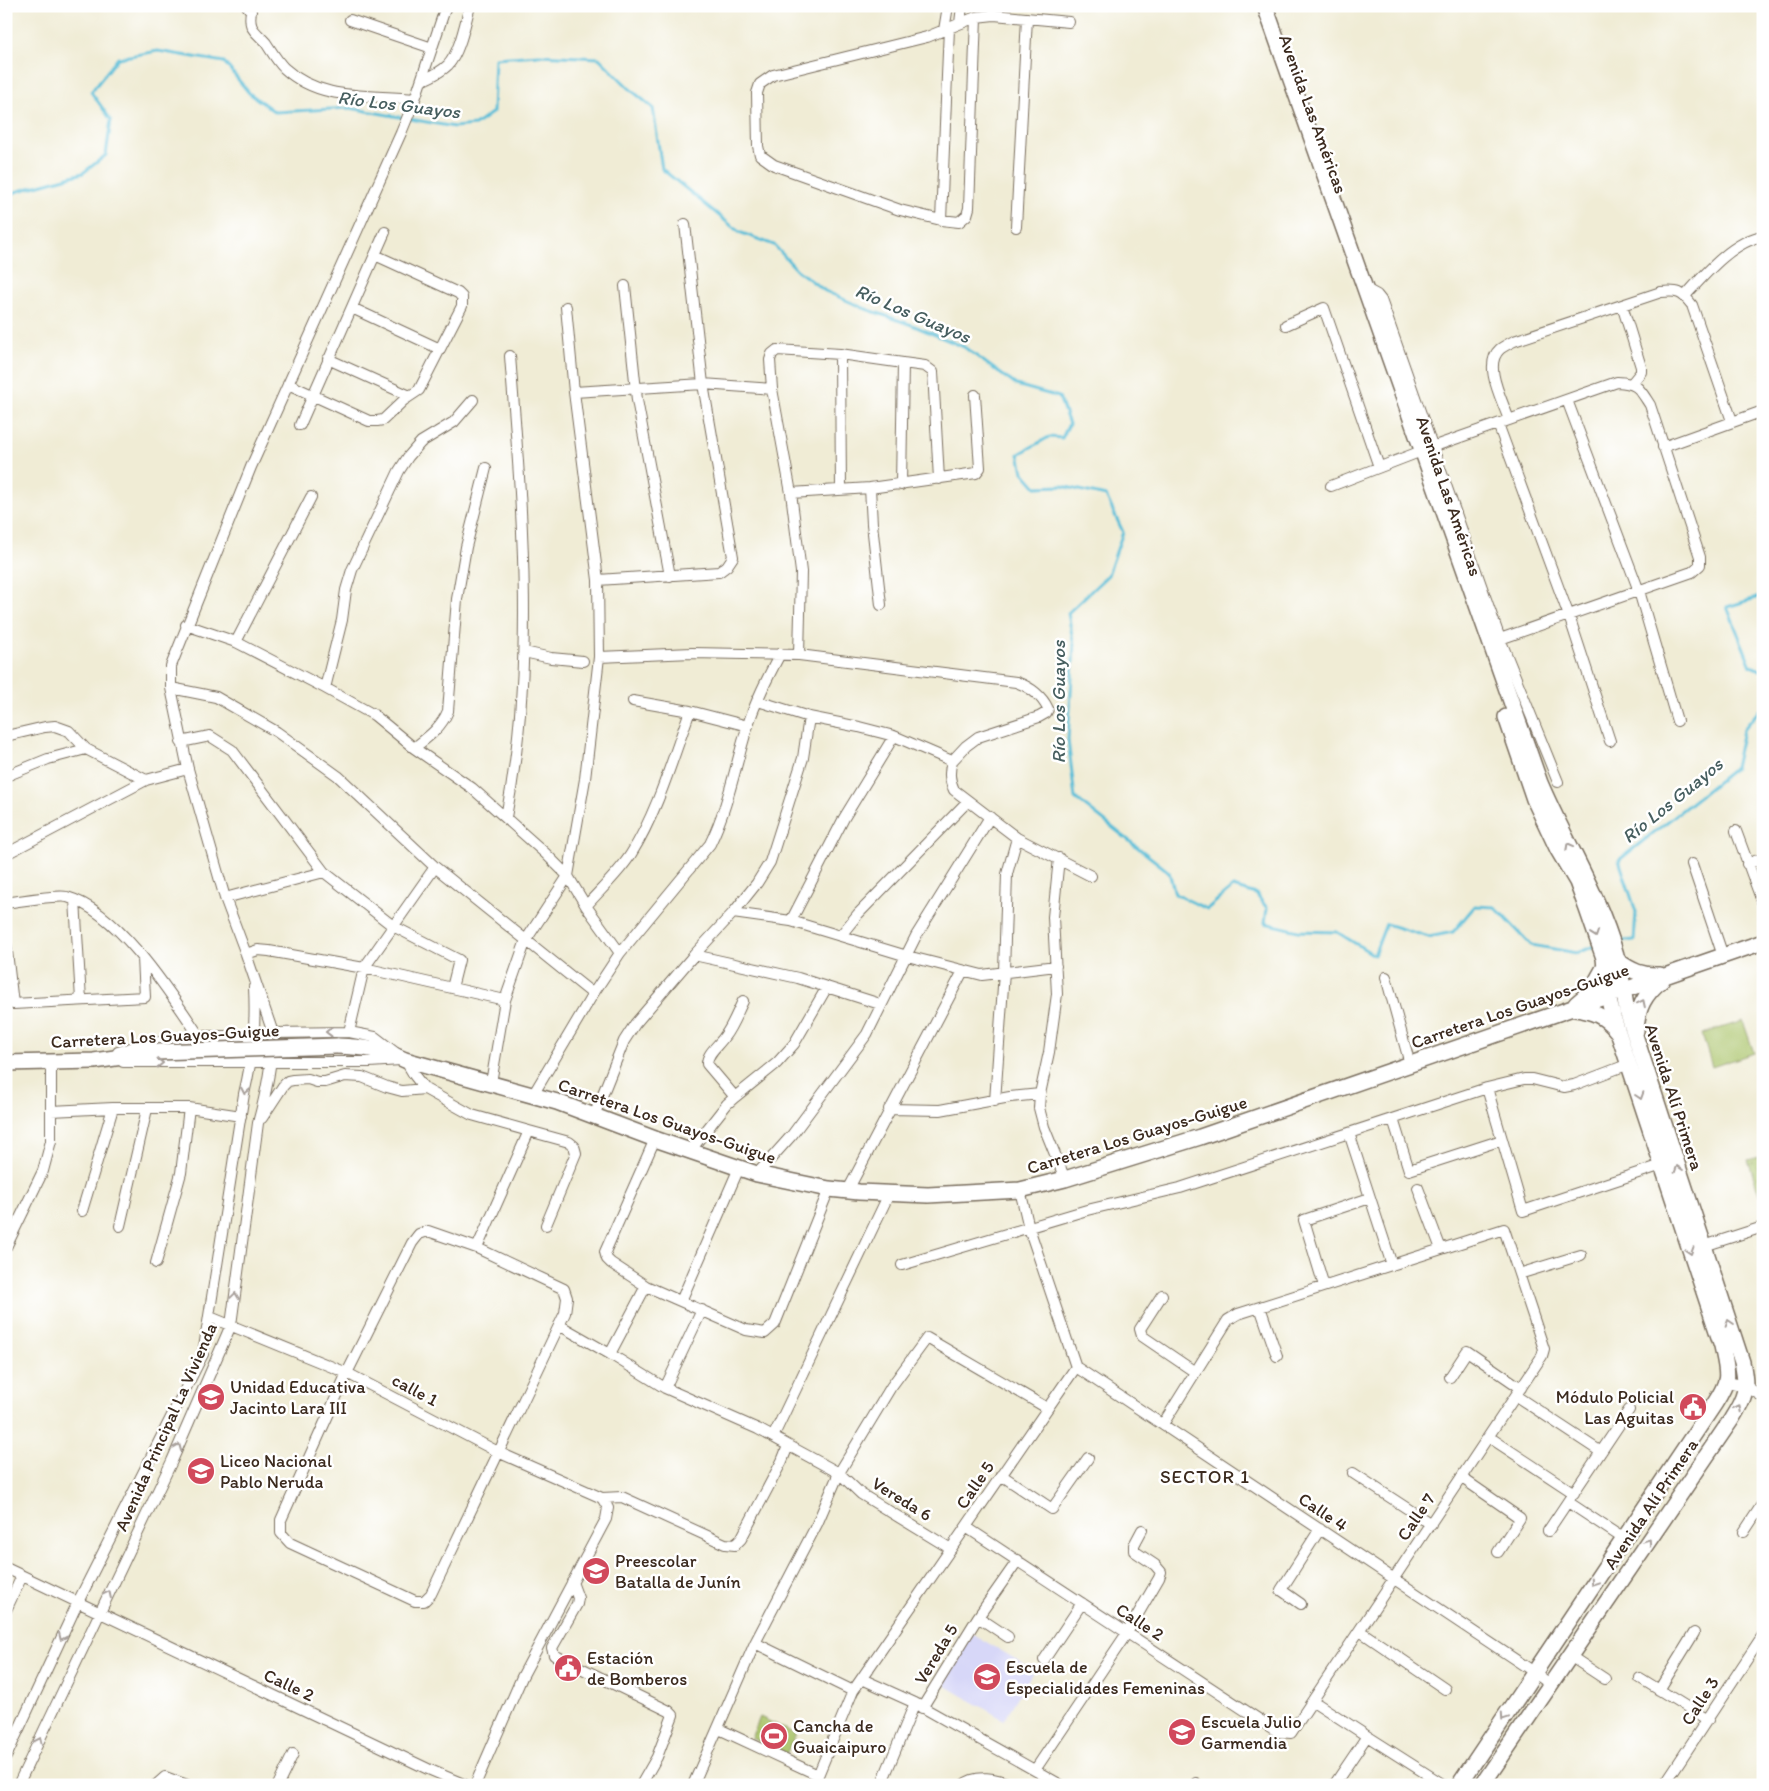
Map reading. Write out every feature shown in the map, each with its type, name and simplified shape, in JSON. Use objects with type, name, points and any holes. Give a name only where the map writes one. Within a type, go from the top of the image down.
[{"type":"main road","name":"Avenida Las Américas","points":[[1255,6],[1423,451]]},
{"type":"main road","name":"Avenida Las Américas","points":[[1265,6],[1423,451],[1534,799],[1558,850],[1592,907],[1624,990]]},
{"type":"main road","name":"Carretera Los Guayos-Guigue","points":[[6,1063],[94,1061],[157,1052],[337,1046],[363,1047],[390,1052],[405,1060],[533,1095],[757,1174],[829,1189],[889,1194],[928,1196],[1020,1190],[1065,1179],[1200,1137],[1763,942]]},
{"type":"main road","name":"Avenida Las Américas","points":[[1608,996],[1611,960]]},
{"type":"main road","points":[[1571,1009],[1590,991],[1611,960],[1648,976],[1669,975]]},
{"type":"main road","points":[[1636,1042],[1637,1018],[1643,1000],[1650,990],[1669,975]]},
{"type":"main road","name":"Avenida Alí Primera","points":[[1482,1785],[1731,1420],[1744,1398],[1746,1386],[1742,1362],[1636,1042],[1627,1012],[1624,990]]},
{"type":"main road","name":"Avenida Alí Primera","points":[[1459,1785],[1715,1403],[1727,1382],[1722,1346],[1620,1038],[1608,996]]},
{"type":"main road","points":[[1571,1009],[1590,1010],[1600,1015],[1610,1023],[1620,1038]]},
{"type":"street","points":[[247,6],[251,11],[249,22],[254,30],[284,68],[297,78],[326,92],[384,96],[414,102]]},
{"type":"street","name":"Avenida Principal La Vivienda","points":[[18,1785],[172,1461],[230,1325],[258,1123],[265,1097],[270,1062],[273,1033],[225,898],[188,769],[171,688],[171,666],[251,467],[414,102],[446,6]]},
{"type":"street","points":[[421,81],[438,73],[448,65],[454,55],[470,6]]},
{"type":"street","points":[[940,220],[948,6]]},
{"type":"street","points":[[960,23],[962,6]]},
{"type":"street","points":[[976,17],[969,208],[967,215],[959,222],[940,220],[900,210],[774,166],[760,154],[758,146],[757,93],[760,84],[773,75],[926,37],[976,17],[994,14],[1069,22]]},
{"type":"street","points":[[1016,227],[1027,18]]},
{"type":"street","points":[[350,20],[432,48]]},
{"type":"street","points":[[598,580],[719,572],[728,566],[733,557],[703,384],[685,224]]},
{"type":"street","points":[[300,425],[385,232]]},
{"type":"street","points":[[1685,296],[1702,276],[1728,254],[1753,238],[1763,236]]},
{"type":"street","points":[[288,384],[369,421],[377,422],[422,386],[462,306],[462,297],[375,255]]},
{"type":"street","points":[[625,286],[636,388],[670,576]]},
{"type":"street","points":[[1510,420],[1492,372],[1493,361],[1500,349],[1514,341],[1662,292],[1674,291],[1685,296],[1692,305],[1732,421]]},
{"type":"street","points":[[1622,306],[1641,367],[1641,372],[1632,382]]},
{"type":"street","points":[[352,308],[440,349]]},
{"type":"street","points":[[491,1083],[505,1000],[526,940],[568,876],[585,779],[600,657],[598,580],[574,392],[566,308]]},
{"type":"street","points":[[1286,325],[1324,308],[1379,467]]},
{"type":"street","points":[[800,656],[801,572],[791,493],[772,388],[770,360],[772,354],[777,350],[840,354],[925,366],[933,372],[939,479]]},
{"type":"street","points":[[840,354],[841,490]]},
{"type":"street","points":[[506,817],[514,780],[524,652],[520,485],[510,356]]},
{"type":"street","points":[[328,359],[410,396]]},
{"type":"street","points":[[901,485],[903,363]]},
{"type":"street","points":[[1331,486],[1617,382],[1632,382],[1639,387],[1650,405],[1700,557],[1700,565],[1692,572],[1500,639]]},
{"type":"street","points":[[574,392],[703,384],[772,388]]},
{"type":"street","points":[[791,493],[901,485],[971,475],[979,471],[975,395]]},
{"type":"street","points":[[325,688],[352,570],[399,471],[408,456],[420,442],[454,422],[473,400]]},
{"type":"street","points":[[1567,400],[1638,591],[1677,721]]},
{"type":"street","points":[[1663,446],[1763,411]]},
{"type":"street","points":[[1498,424],[1569,616],[1610,741]]},
{"type":"street","points":[[1423,451],[1558,782]]},
{"type":"street","points":[[414,748],[437,730],[445,720],[448,711],[457,599],[466,547],[486,468]]},
{"type":"street","points":[[870,488],[881,605]]},
{"type":"street","points":[[236,642],[311,497]]},
{"type":"street","points":[[186,625],[236,642],[325,688],[374,716],[414,748],[472,788],[506,817],[568,876],[586,906],[620,953]]},
{"type":"street","points":[[524,652],[551,658],[583,661]]},
{"type":"street","points":[[600,657],[692,653],[780,654],[1016,682],[1033,690],[1045,703],[1048,709],[1046,713],[1040,717],[978,737],[966,746],[952,761],[949,780],[954,790],[1017,838],[1091,876]]},
{"type":"street","points":[[533,1095],[593,994],[620,953],[710,844],[720,825],[748,726],[769,674],[780,654]]},
{"type":"street","points":[[171,688],[216,698],[276,732],[338,776],[435,867],[593,994]]},
{"type":"street","points":[[633,701],[690,711],[748,726]]},
{"type":"street","points":[[758,701],[809,717],[894,736],[952,761]]},
{"type":"street","points":[[586,906],[618,872],[636,845],[653,810],[690,711]]},
{"type":"street","points":[[594,1116],[624,1041],[635,1024],[733,913],[757,883],[770,862],[803,758],[809,717]]},
{"type":"street","points":[[6,736],[45,726],[55,726],[69,731],[86,749],[146,780]]},
{"type":"street","points":[[181,742],[210,736],[232,750],[304,848],[324,872],[393,926],[459,960],[452,988]]},
{"type":"street","points":[[791,921],[844,818],[894,736]]},
{"type":"street","points":[[6,776],[48,759],[86,749]]},
{"type":"street","points":[[6,854],[146,780],[188,769]]},
{"type":"street","points":[[841,935],[858,914],[968,801]]},
{"type":"street","points":[[757,1174],[792,1135],[867,1034],[880,1004],[916,936],[990,817]]},
{"type":"street","points":[[1736,831],[1763,904]]},
{"type":"street","points":[[995,1101],[1004,972],[1007,874],[1017,838]]},
{"type":"street","points":[[1059,858],[1053,917],[1057,994],[1039,1108],[1065,1179]]},
{"type":"street","points":[[1747,864],[1763,858]]},
{"type":"street","points":[[1692,864],[1723,956]]},
{"type":"street","points":[[349,1032],[364,968],[435,867]]},
{"type":"street","points":[[225,898],[324,872]]},
{"type":"street","points":[[6,903],[65,896],[85,904],[114,927],[143,958],[172,994],[199,1036]]},
{"type":"street","points":[[75,900],[81,1000]]},
{"type":"street","points":[[733,913],[791,921],[907,956],[982,975],[1056,966]]},
{"type":"street","points":[[6,943],[13,1004],[145,996],[143,958]]},
{"type":"street","points":[[246,954],[258,950],[268,951],[364,968],[505,1000]]},
{"type":"street","points":[[694,955],[798,978],[880,1004]]},
{"type":"street","points":[[848,1190],[963,971]]},
{"type":"street","name":"Avenida Principal La Vivienda","points":[[6,1757],[78,1602],[203,1354],[251,1063],[254,1035],[253,974]]},
{"type":"street","points":[[1386,977],[1410,1064]]},
{"type":"street","points":[[690,1151],[727,1104],[778,1063],[794,1044],[827,987]]},
{"type":"street","points":[[735,1097],[707,1064],[707,1060],[708,1056],[725,1037],[744,1001]]},
{"type":"street","points":[[94,1061],[140,1045],[199,1036],[349,1032],[375,1037],[405,1060],[425,1089],[472,1115],[569,1142],[574,1146],[576,1153],[546,1225]]},
{"type":"street","points":[[94,1061],[251,1063],[405,1060]]},
{"type":"street","points":[[6,1247],[43,1171],[51,1141],[51,1062]]},
{"type":"street","points":[[902,1265],[1087,1210],[1180,1188],[1487,1088],[1524,1079],[1564,1086],[1574,1085],[1629,1064]]},
{"type":"street","points":[[258,1123],[283,1086],[293,1080],[308,1079],[325,1082],[345,1076],[362,1077],[387,1088],[402,1091],[425,1089]]},
{"type":"street","points":[[1487,1088],[1523,1211],[1662,1165]]},
{"type":"street","points":[[889,1109],[940,1110],[1010,1097],[1040,1094]]},
{"type":"street","points":[[51,1111],[113,1108],[189,1108],[241,1116]]},
{"type":"street","points":[[82,1212],[113,1108]]},
{"type":"street","points":[[156,1263],[181,1173],[189,1108]]},
{"type":"street","points":[[120,1226],[147,1109]]},
{"type":"street","points":[[1393,1119],[1410,1170],[1502,1140]]},
{"type":"street","points":[[477,1248],[529,1131]]},
{"type":"street","points":[[1349,1133],[1392,1264]]},
{"type":"street","points":[[655,1139],[605,1252],[607,1258],[611,1263],[646,1286],[746,1330],[765,1333],[775,1324],[829,1189]]},
{"type":"street","points":[[681,1301],[739,1168]]},
{"type":"street","points":[[1418,1188],[1441,1249]]},
{"type":"street","points":[[1020,1190],[1029,1228],[1076,1367]]},
{"type":"street","points":[[773,1437],[889,1194]]},
{"type":"street","points":[[1324,1286],[1304,1220],[1370,1198]]},
{"type":"street","points":[[1704,1246],[1763,1227]]},
{"type":"street","points":[[1162,1424],[1228,1320],[1238,1314],[1504,1228],[1519,1274],[1580,1255]]},
{"type":"street","points":[[428,1231],[477,1248],[564,1289],[567,1298],[565,1313],[500,1453],[431,1594],[424,1601],[415,1601],[290,1543],[281,1533],[281,1520],[347,1373],[412,1243],[419,1234],[428,1231]]},
{"type":"street","name":"Calle 7","points":[[1313,1701],[1542,1356],[1544,1349],[1519,1274]]},
{"type":"street","points":[[610,1354],[646,1286]]},
{"type":"street","points":[[1162,1295],[1140,1329],[1142,1336],[1195,1372]]},
{"type":"street","points":[[1260,1307],[1277,1356]]},
{"type":"street","points":[[665,1388],[702,1310]]},
{"type":"street","name":"calle 1","points":[[210,1317],[347,1373],[500,1453],[602,1498]]},
{"type":"street","name":"Vereda 6","points":[[559,1325],[665,1388],[773,1437],[839,1473],[861,1494],[951,1549]]},
{"type":"street","points":[[693,1785],[755,1643],[817,1524],[839,1473],[891,1387],[927,1338],[1047,1408]]},
{"type":"street","points":[[1450,1377],[1468,1352],[1518,1392],[1601,1452]]},
{"type":"street","name":"Calle 5","points":[[814,1785],[853,1691],[1076,1367]]},
{"type":"street","name":"Calle 4","points":[[1076,1367],[1551,1684]]},
{"type":"street","points":[[1727,1382],[1746,1386],[1763,1397]]},
{"type":"street","points":[[1548,1531],[1629,1410]]},
{"type":"street","points":[[1489,1437],[1571,1497],[1624,1539]]},
{"type":"street","points":[[475,1785],[522,1677],[606,1520],[608,1508],[602,1498],[622,1497],[725,1544],[735,1545],[741,1539],[788,1446]]},
{"type":"street","points":[[1001,1475],[1052,1509],[1088,1458]]},
{"type":"street","points":[[1354,1473],[1431,1524]]},
{"type":"street","points":[[1462,1478],[1520,1518],[1498,1552]]},
{"type":"street","points":[[1744,1532],[1763,1503]]},
{"type":"street","name":"Calle 2","points":[[966,1527],[1278,1732],[1291,1733],[1313,1701]]},
{"type":"street","points":[[1301,1604],[1282,1590],[1320,1529]]},
{"type":"street","points":[[1035,1770],[1127,1633],[1160,1572],[1155,1565],[1134,1550],[1134,1545],[1142,1530]]},
{"type":"street","name":"Vereda 5","points":[[881,1785],[919,1706],[978,1616],[1018,1560]]},
{"type":"street","points":[[6,1568],[78,1602]]},
{"type":"street","points":[[6,1610],[22,1576]]},
{"type":"street","points":[[572,1582],[578,1598],[577,1604],[552,1648],[554,1655],[674,1715],[657,1757],[641,1785]]},
{"type":"street","name":"Calle 2","points":[[78,1602],[428,1769],[466,1785]]},
{"type":"street","points":[[1044,1660],[1082,1604]]},
{"type":"street","name":"Vereda 5","points":[[978,1616],[1008,1637]]},
{"type":"street","points":[[1360,1631],[1445,1689]]},
{"type":"street","points":[[1659,1690],[1694,1633]]},
{"type":"street","name":"Calle 3","points":[[1664,1785],[1763,1635]]},
{"type":"street","points":[[755,1643],[853,1691]]},
{"type":"street","points":[[1570,1656],[1605,1680]]},
{"type":"street","points":[[1640,1678],[1708,1720]]},
{"type":"street","points":[[862,1679],[919,1706],[1061,1785]]},
{"type":"street","points":[[1313,1701],[1444,1785]]},
{"type":"street","points":[[719,1729],[818,1775]]},
{"type":"street","points":[[1334,1785],[1367,1736]]},
{"type":"street","points":[[278,1785],[293,1754]]},
{"type":"street","points":[[156,1785],[165,1777],[187,1785]]},
{"type":"street","points":[[963,1785],[968,1781],[986,1777],[1004,1781],[1011,1785]]},
{"type":"shaded area","name":"Escuela de Especialidades Femeninas","points":[[971,1633],[1034,1670],[1004,1720],[941,1683]]},
{"type":"green space","points":[[1743,1021],[1754,1053],[1712,1067],[1702,1034]]},
{"type":"green space","points":[[1763,1156],[1763,1206],[1748,1160]]},
{"type":"green space","name":"Cancha de Guaicaipuro","points":[[760,1717],[796,1734],[786,1754],[751,1738]]},
{"type":"waterway","name":"Río Los Guayos","points":[[6,202],[15,192],[83,173],[106,155],[111,120],[91,92],[118,58],[158,51],[224,62],[249,93],[275,112],[350,108],[454,127],[475,125],[493,112],[495,58],[539,55],[599,58],[630,89],[653,108],[662,169],[739,232],[774,245],[797,270],[825,291],[964,347],[1016,385],[1059,397],[1069,424],[1062,438],[1049,437],[1019,454],[1023,472],[1036,487],[1062,486],[1106,496],[1123,532],[1108,575],[1068,613],[1074,646],[1068,740],[1075,798],[1169,872],[1175,894],[1207,909],[1233,887],[1256,894],[1267,908],[1265,923],[1298,931],[1337,932],[1374,955],[1386,924],[1429,937],[1453,932],[1475,906],[1495,907],[1531,945],[1577,953],[1595,946]]},
{"type":"waterway","name":"Río Los Guayos","points":[[1763,596],[1727,607],[1751,666],[1763,671]]},
{"type":"waterway","name":"Río Los Guayos","points":[[1615,942],[1634,940],[1636,912],[1619,860],[1735,768],[1743,730],[1763,706]]},
{"type":"place","name":"Unidad Educativa Jacinto Lara III","points":[[211,1397]]},
{"type":"place","name":"Módulo Policial Las Aguitas","points":[[1693,1407]]},
{"type":"place","name":"Liceo Nacional Pablo Neruda","points":[[201,1471]]},
{"type":"place","name":"Preescolar Batalla de Junín","points":[[596,1571]]},
{"type":"place","name":"Estación de Bomberos","points":[[568,1668]]},
{"type":"place","name":"Escuela de Especialidades Femeninas","points":[[987,1677]]},
{"type":"place","name":"Escuela Julio Garmendia","points":[[1182,1732]]},
{"type":"place","name":"Cancha de Guaicaipuro","points":[[774,1736]]},
{"type":"district","name":"SECTOR 1","points":[[1205,1476]]}]
